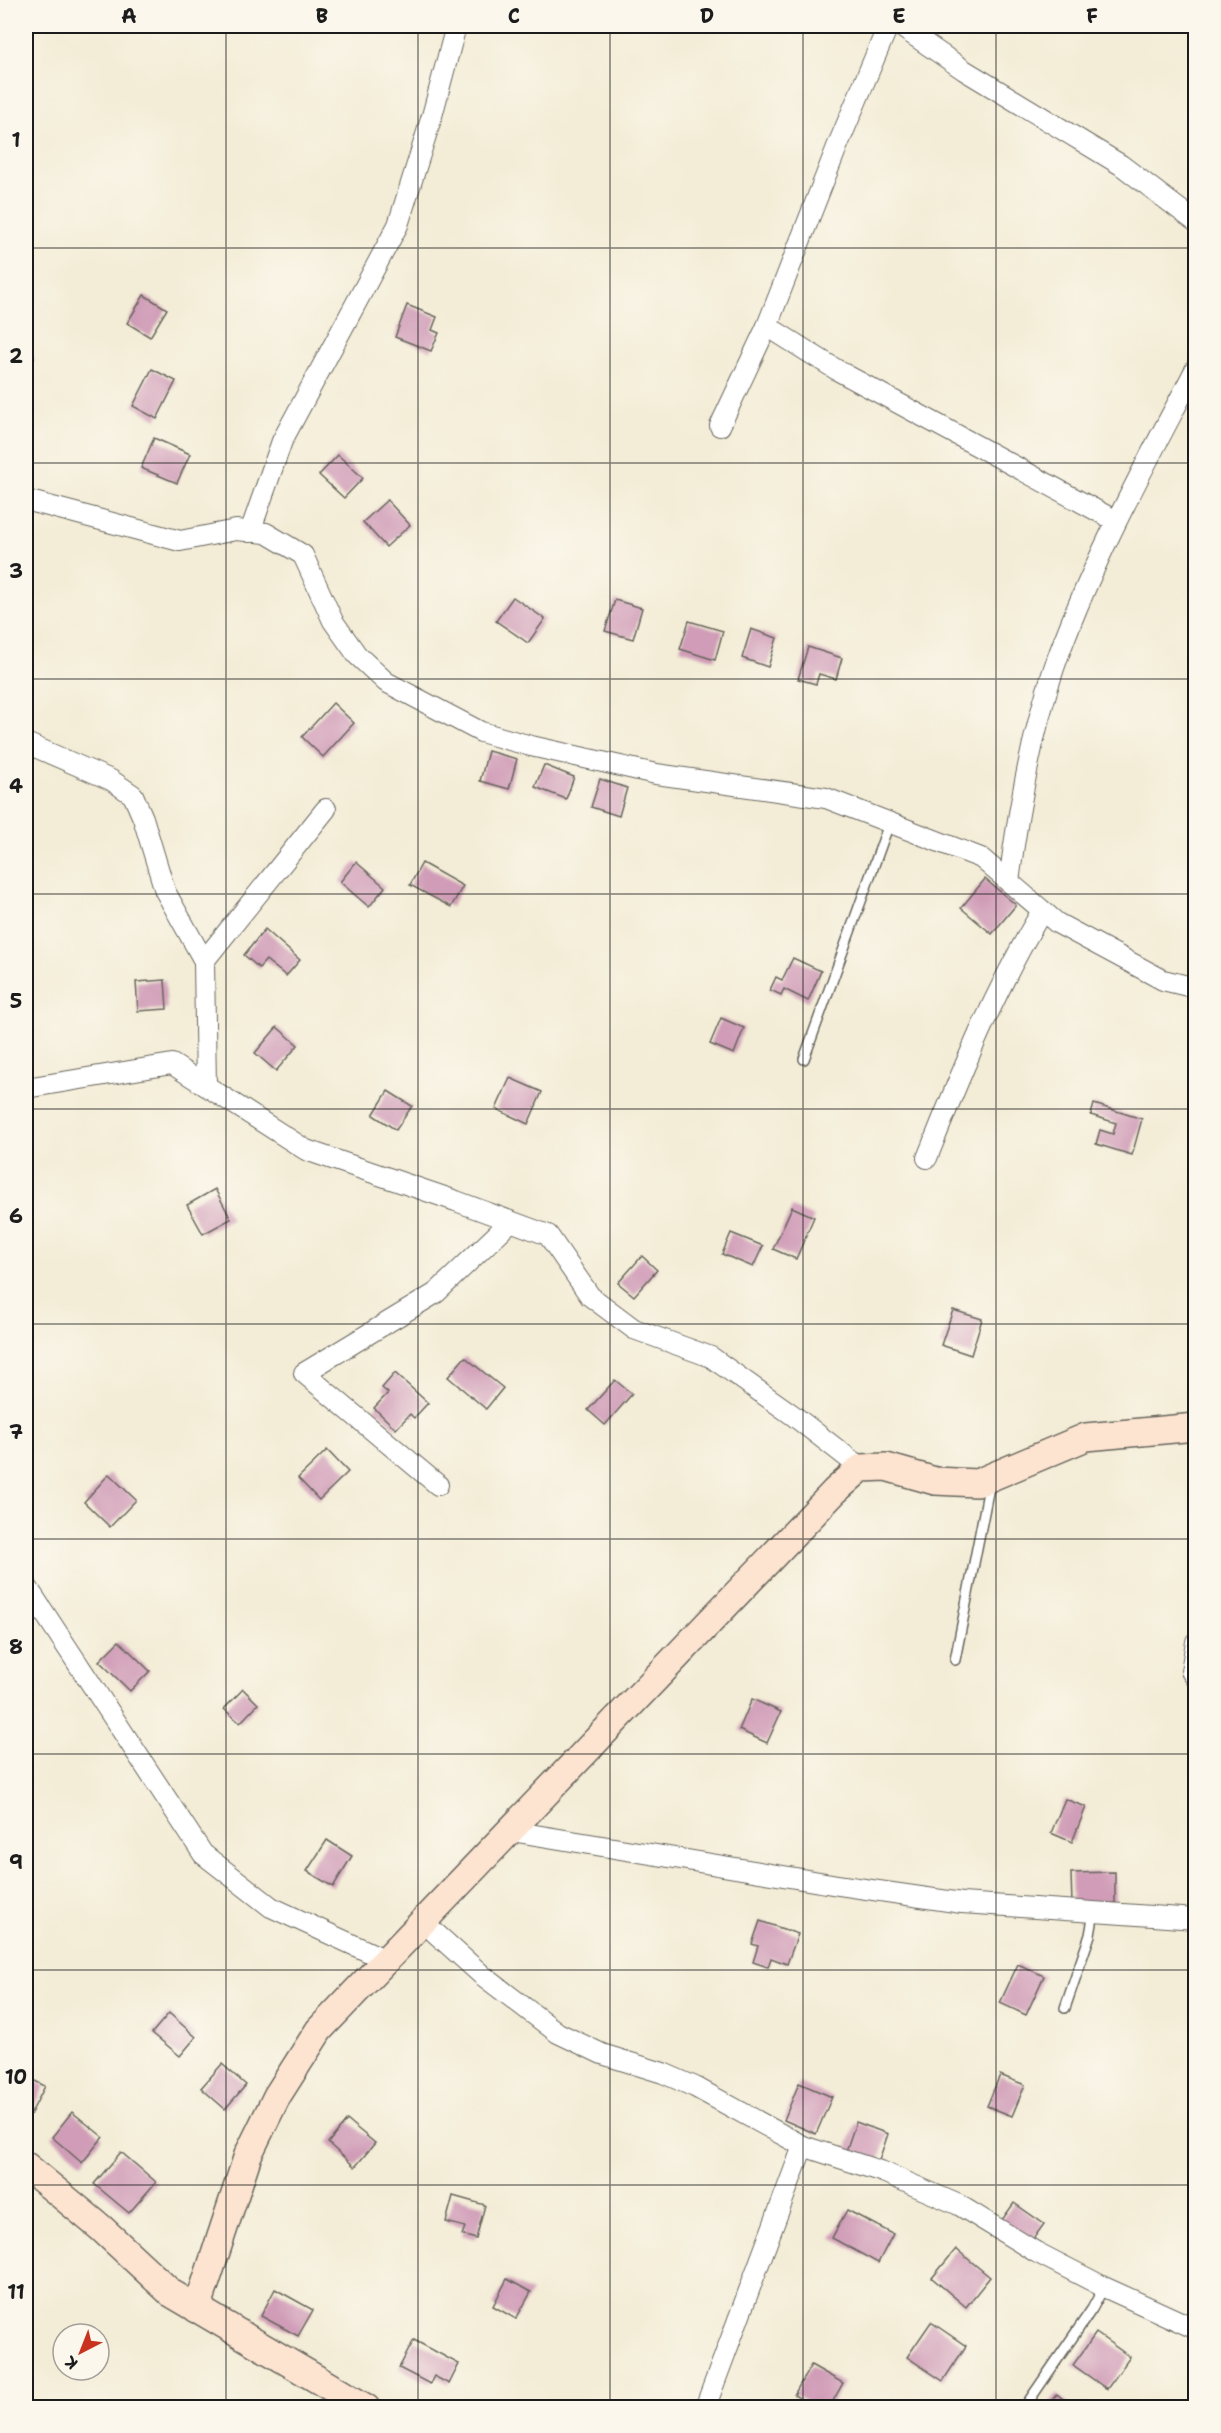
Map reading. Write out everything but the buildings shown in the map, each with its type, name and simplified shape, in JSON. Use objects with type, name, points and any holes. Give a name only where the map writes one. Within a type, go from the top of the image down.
[{"type":"street","points":[[250,532],[282,441],[398,225],[432,116],[456,26]]},
{"type":"street","points":[[720,426],[767,326],[837,147],[888,26]]},
{"type":"street","points":[[900,26],[964,70],[1122,165],[1196,222]]},
{"type":"street","points":[[767,326],[837,369],[1116,521]]},
{"type":"street","points":[[1010,882],[1018,811],[1054,669],[1116,521],[1196,368]]},
{"type":"street","points":[[26,500],[180,541],[236,530],[266,533],[303,555],[333,621],[357,655],[386,682],[481,732],[531,746],[656,774],[826,798],[981,858],[1057,923],[1163,980],[1196,988]]},
{"type":"street","points":[[26,743],[111,780],[133,795],[143,818],[165,891],[204,961],[206,1086]]},
{"type":"street","points":[[204,961],[326,809]]},
{"type":"street","points":[[927,1158],[977,1036],[1020,948],[1042,911]]},
{"type":"street","points":[[26,1088],[171,1064],[306,1150],[548,1235],[590,1296],[634,1329],[711,1357],[794,1416],[861,1468],[886,1467],[934,1481],[977,1483],[1086,1437],[1196,1427]]},
{"type":"street","points":[[438,1485],[304,1373],[436,1293],[510,1221]]},
{"type":"street","points":[[197,2309],[248,2155],[277,2096],[319,2030],[827,1500],[861,1468]]},
{"type":"street","points":[[26,1585],[203,1854],[271,1907],[386,1960]]},
{"type":"street","points":[[1196,1642],[1191,1671],[1196,1678]]},
{"type":"street","points":[[512,1831],[838,1885],[962,1903],[1196,1919]]},
{"type":"street","points":[[423,1922],[482,1975],[558,2033],[602,2054],[663,2073],[695,2087],[803,2146],[883,2172],[959,2205],[1036,2252],[1104,2287],[1196,2329]]},
{"type":"street","points":[[705,2408],[803,2146]]},
{"type":"street","points":[[26,2166],[101,2228],[171,2293],[366,2408]]},
{"type":"lane","points":[[804,1059],[890,821]]},
{"type":"lane","points":[[955,1660],[991,1477]]},
{"type":"lane","points":[[1065,2008],[1090,1935],[1094,1912]]},
{"type":"lane","points":[[1024,2408],[1092,2309],[1104,2287]]}]
